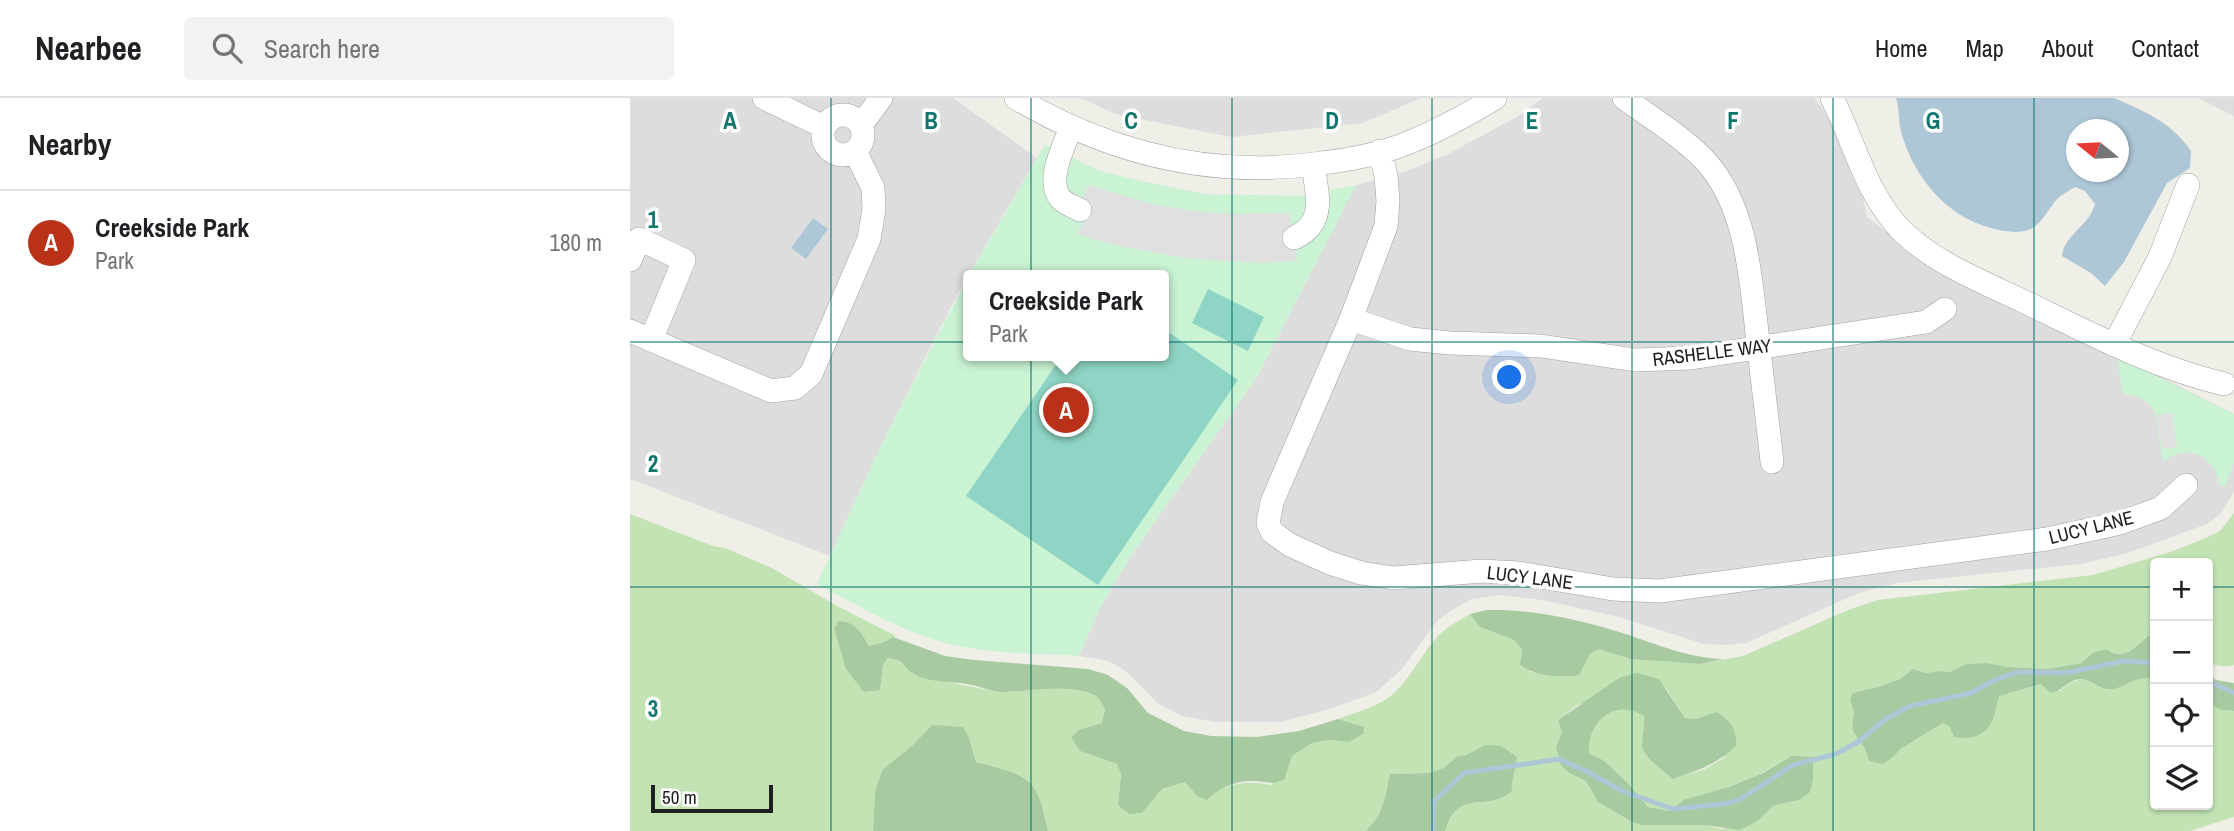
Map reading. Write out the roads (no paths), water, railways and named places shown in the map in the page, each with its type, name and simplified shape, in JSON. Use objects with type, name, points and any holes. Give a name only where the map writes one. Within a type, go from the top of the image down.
[{"type":"street","points":[[764,98],[824,127]]},
{"type":"street","points":[[857,113],[862,142],[855,151],[843,155],[831,151],[824,140],[824,127],[832,118],[857,113],[881,98]]},
{"type":"street","points":[[1016,98],[1052,119],[1097,139],[1151,155],[1208,167],[1291,168],[1351,159],[1398,147],[1458,121],[1495,98]]},
{"type":"street","points":[[1624,98],[1709,165],[1726,192],[1741,229],[1772,462]]},
{"type":"street","points":[[1832,98],[1867,178],[1885,208],[1904,232],[1936,257],[2114,345],[2166,367],[2224,384]]},
{"type":"street","points":[[1070,127],[1054,186],[1065,203],[1080,210]]},
{"type":"street","points":[[630,260],[639,239],[684,260],[640,335],[771,391],[795,387],[811,374],[869,239],[874,209],[873,188],[855,151]]},
{"type":"street","name":"LUCY LANE","points":[[1380,152],[1386,176],[1386,226],[1351,319],[1272,502],[1268,523],[1272,532],[1290,545],[1330,563],[1361,573],[1394,578],[1482,571],[1518,573],[1613,589],[1660,591],[2047,539],[2120,523],[2151,512],[2161,508],[2186,485]]},
{"type":"street","points":[[1294,238],[1311,225],[1317,211],[1312,165]]},
{"type":"street","points":[[2114,345],[2160,257],[2188,185]]},
{"type":"street","name":"RASHELLE WAY","points":[[1351,319],[1410,339],[1541,346],[1635,360],[1692,358],[1926,323],[1945,309]]},
{"type":"waterway","points":[[1433,831],[1434,801],[1464,773],[1559,759],[1622,791],[1673,809],[1723,804],[1739,800],[1793,765],[1836,754],[1858,742],[1887,718],[1910,706],[1971,693],[2017,672],[2066,673],[2124,661],[2150,663]]},
{"type":"waterway","points":[[2213,683],[2234,693]]},
{"type":"place","name":"Creekside Park","points":[[1066,410]]}]
